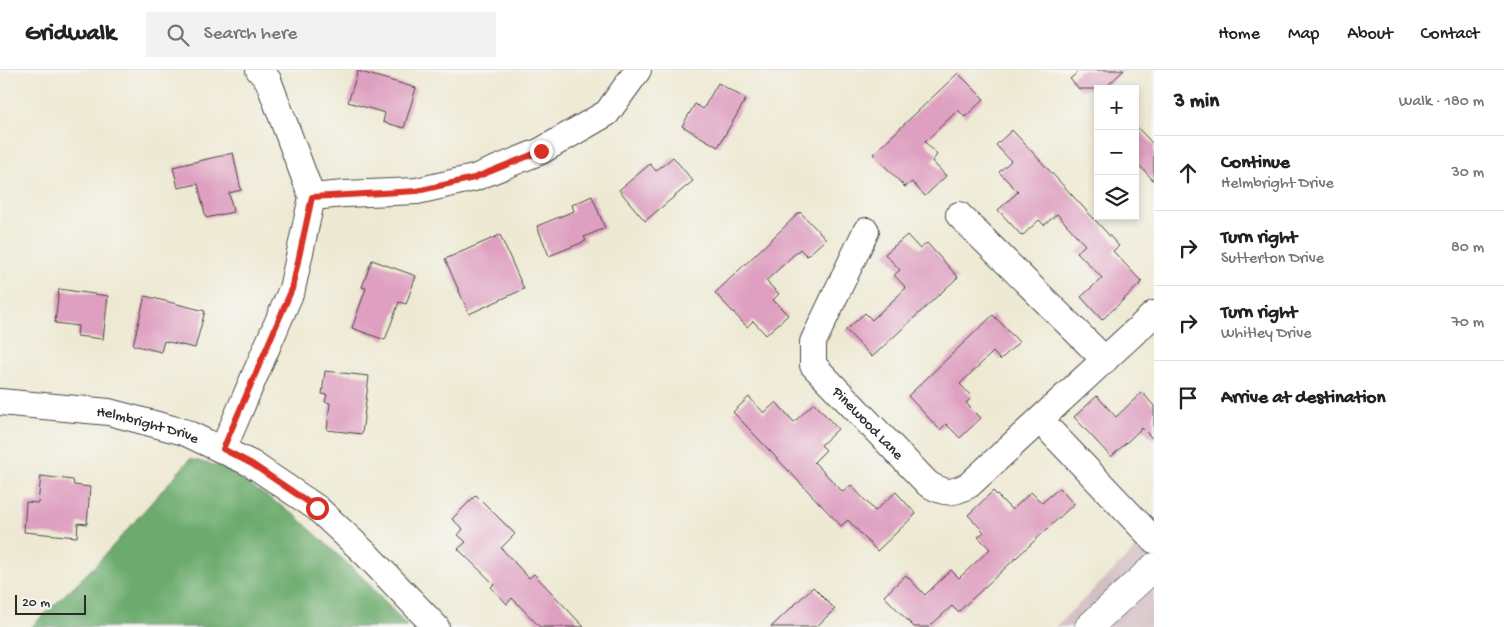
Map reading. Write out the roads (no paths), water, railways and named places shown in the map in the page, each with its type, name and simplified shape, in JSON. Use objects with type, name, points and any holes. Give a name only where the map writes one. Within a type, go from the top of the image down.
[{"type":"main road","points":[[1089,627],[1154,567]]},
{"type":"street","points":[[223,449],[292,289],[312,197],[268,80],[259,70]]},
{"type":"street","points":[[312,197],[417,191],[474,178],[541,151],[607,113],[638,70]]},
{"type":"street","points":[[959,215],[1105,360]]},
{"type":"street","name":"Pinewood Lane","points":[[866,231],[813,342],[813,365],[928,484],[941,492],[956,492],[969,485],[1041,421],[1154,314]]},
{"type":"street","name":"Helmbright Drive","points":[[0,402],[109,412],[184,432],[223,449],[252,464],[317,508],[366,554],[436,627]]},
{"type":"street","points":[[1041,421],[1154,540]]}]
